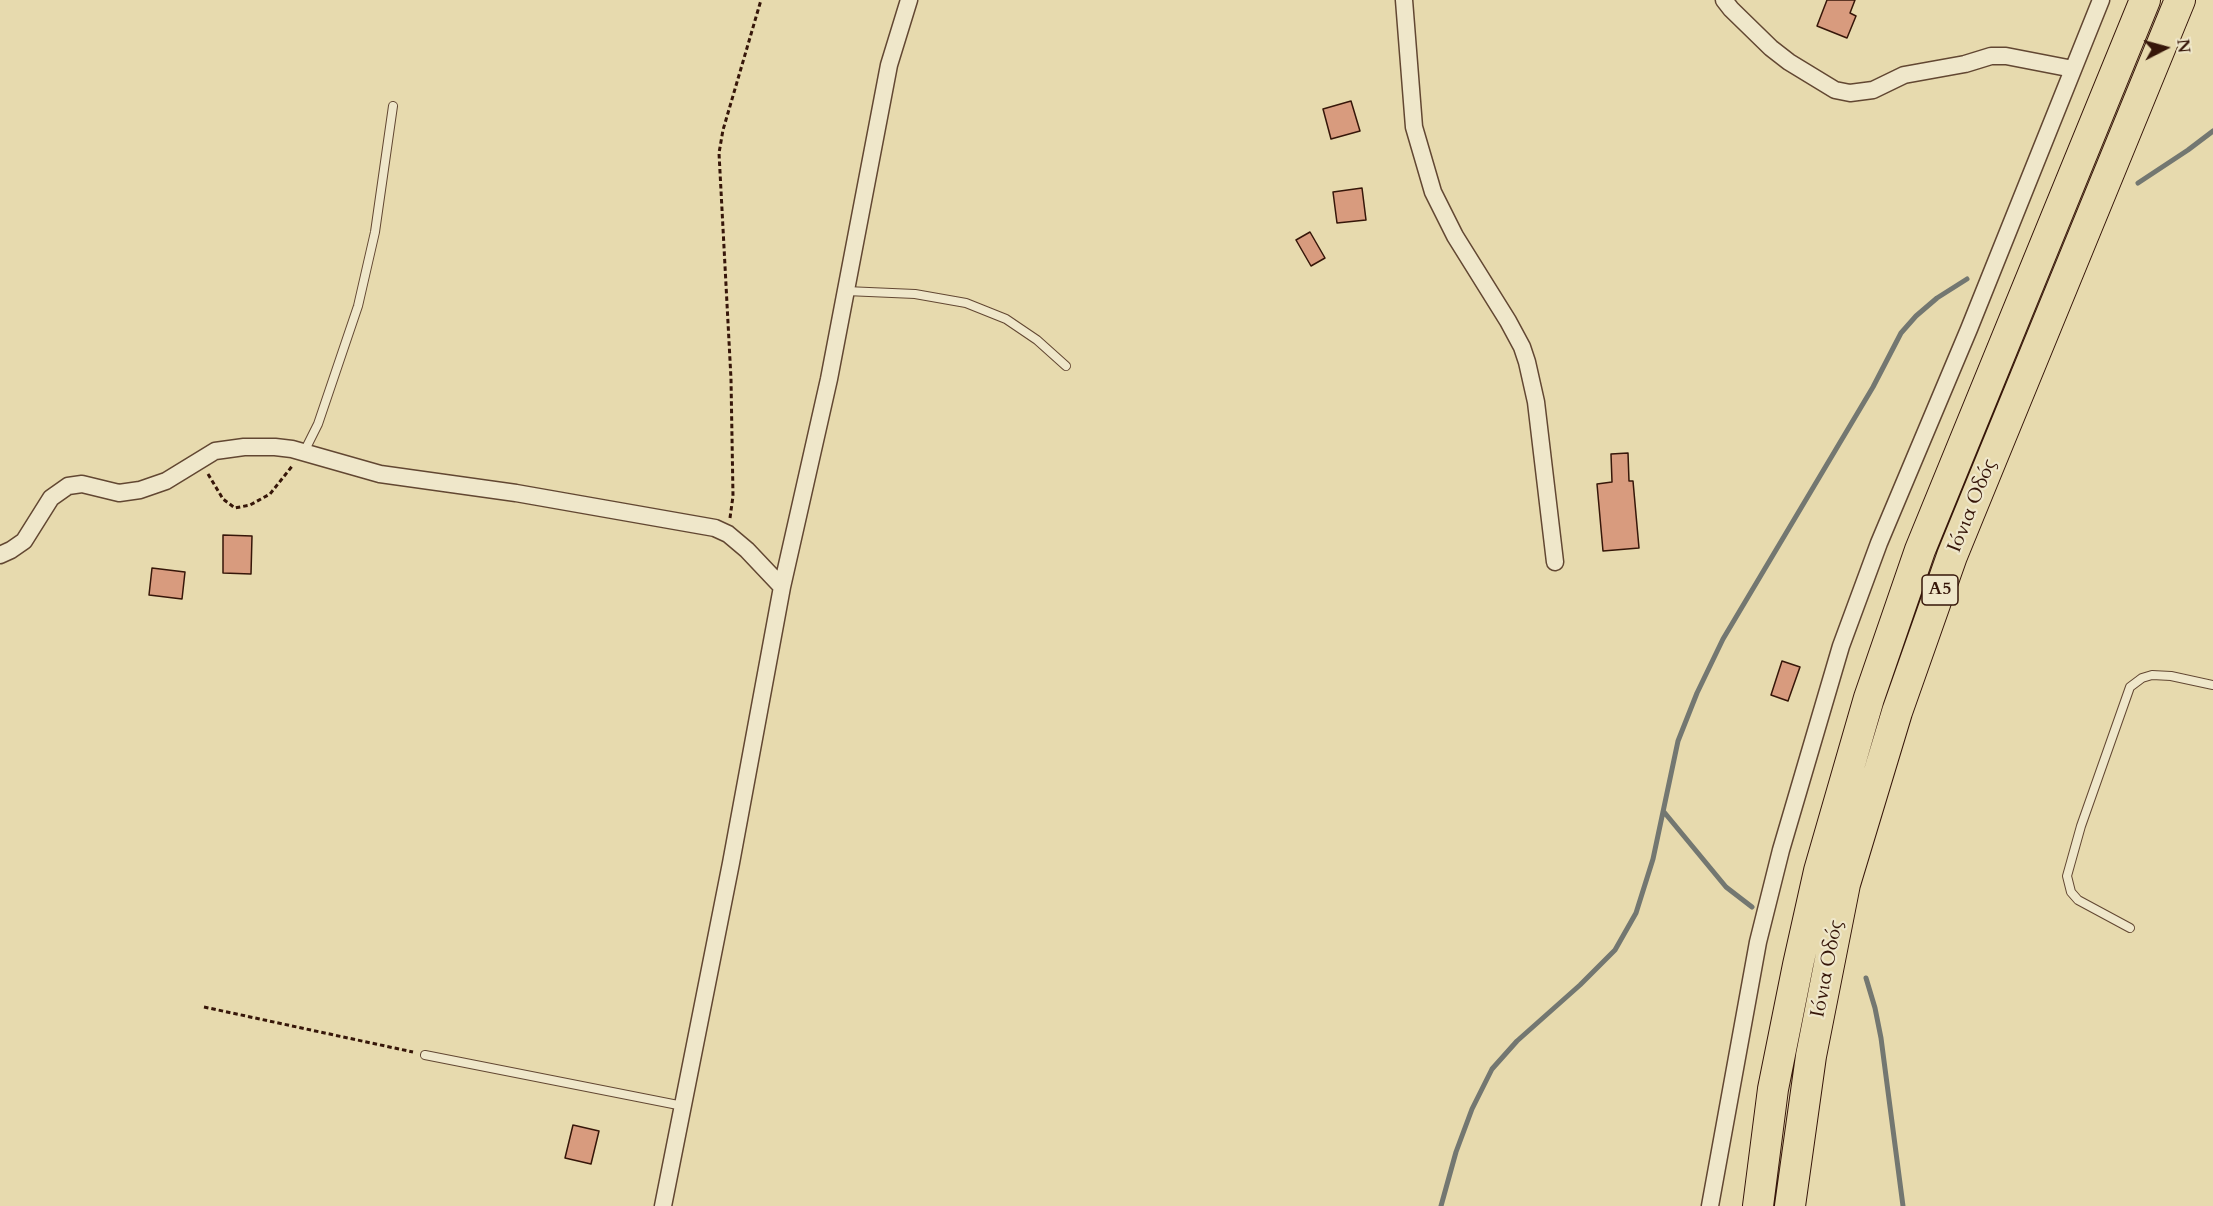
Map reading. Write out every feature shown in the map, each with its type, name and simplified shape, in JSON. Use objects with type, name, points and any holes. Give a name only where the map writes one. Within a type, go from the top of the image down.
[{"type":"highway","name":"Ιόνια Οδός","points":[[1758,1206],[1773,1089],[1801,954],[1820,871],[1869,698],[1920,550],[2145,0]]},
{"type":"highway","name":"Ιόνια Οδός","points":[[1790,1206],[1811,1056],[1845,884],[1897,712],[1957,545],[2180,0]]},
{"type":"street","points":[[663,1206],[782,587],[829,379],[889,64],[909,0]]},
{"type":"street","points":[[1404,0],[1414,127],[1432,192],[1455,236],[1522,346],[1527,362],[1536,402],[1555,562]]},
{"type":"street","points":[[1724,0],[1754,32],[1789,62],[1835,90],[1850,93],[1873,90],[1904,75],[1965,64],[1991,56],[2006,56],[2073,69]]},
{"type":"street","points":[[1710,1206],[1758,942],[1781,850],[1841,646],[1879,543],[1969,329],[2101,0]]},
{"type":"street","points":[[0,555],[24,541],[51,498],[68,486],[82,484],[119,493],[140,490],[166,481],[222,449],[275,447],[304,452],[380,474],[516,493],[707,526],[728,534],[759,560],[782,587]]},
{"type":"lane","points":[[304,452],[318,424],[358,306],[375,232],[393,106]]},
{"type":"lane","points":[[846,291],[915,294],[966,303],[1006,319],[1038,340],[1066,366]]},
{"type":"lane","points":[[2130,928],[2078,900],[2071,892],[2067,876],[2081,826],[2130,687],[2142,678],[2152,675],[2171,676],[2213,685]]},
{"type":"lane","points":[[425,1055],[683,1106]]},
{"type":"path","points":[[728,534],[733,496],[731,391],[719,153],[723,130],[761,0]]},
{"type":"path","points":[[200,460],[223,499],[235,508],[250,505],[270,494],[304,452]]},
{"type":"path","points":[[204,1006],[425,1055]]},
{"type":"building","points":[[1827,0],[1855,0],[1850,13],[1856,16],[1847,38],[1817,26]]},
{"type":"building","points":[[1351,101],[1360,131],[1331,139],[1323,109]]},
{"type":"building","points":[[1362,188],[1366,220],[1337,223],[1333,192]]},
{"type":"building","points":[[1310,232],[1325,258],[1311,266],[1296,240]]},
{"type":"building","points":[[1628,453],[1629,481],[1633,481],[1639,548],[1603,551],[1597,484],[1612,482],[1611,454]]},
{"type":"building","points":[[223,535],[252,536],[251,574],[223,573]]},
{"type":"building","points":[[152,568],[185,572],[182,599],[149,595]]},
{"type":"building","points":[[1782,661],[1800,667],[1788,701],[1771,695]]},
{"type":"building","points":[[573,1125],[599,1131],[591,1164],[565,1158]]},
{"type":"waterway","points":[[2138,183],[2213,131]]},
{"type":"waterway","points":[[1441,1206],[1456,1152],[1472,1109],[1492,1069],[1517,1041],[1580,985],[1615,950],[1636,913],[1653,859],[1678,741],[1697,693],[1723,639],[1873,387],[1901,333],[1937,298],[1967,279]]},
{"type":"waterway","points":[[1664,812],[1726,887],[1752,907]]},
{"type":"waterway","points":[[1866,978],[1881,1038],[1903,1206]]}]
